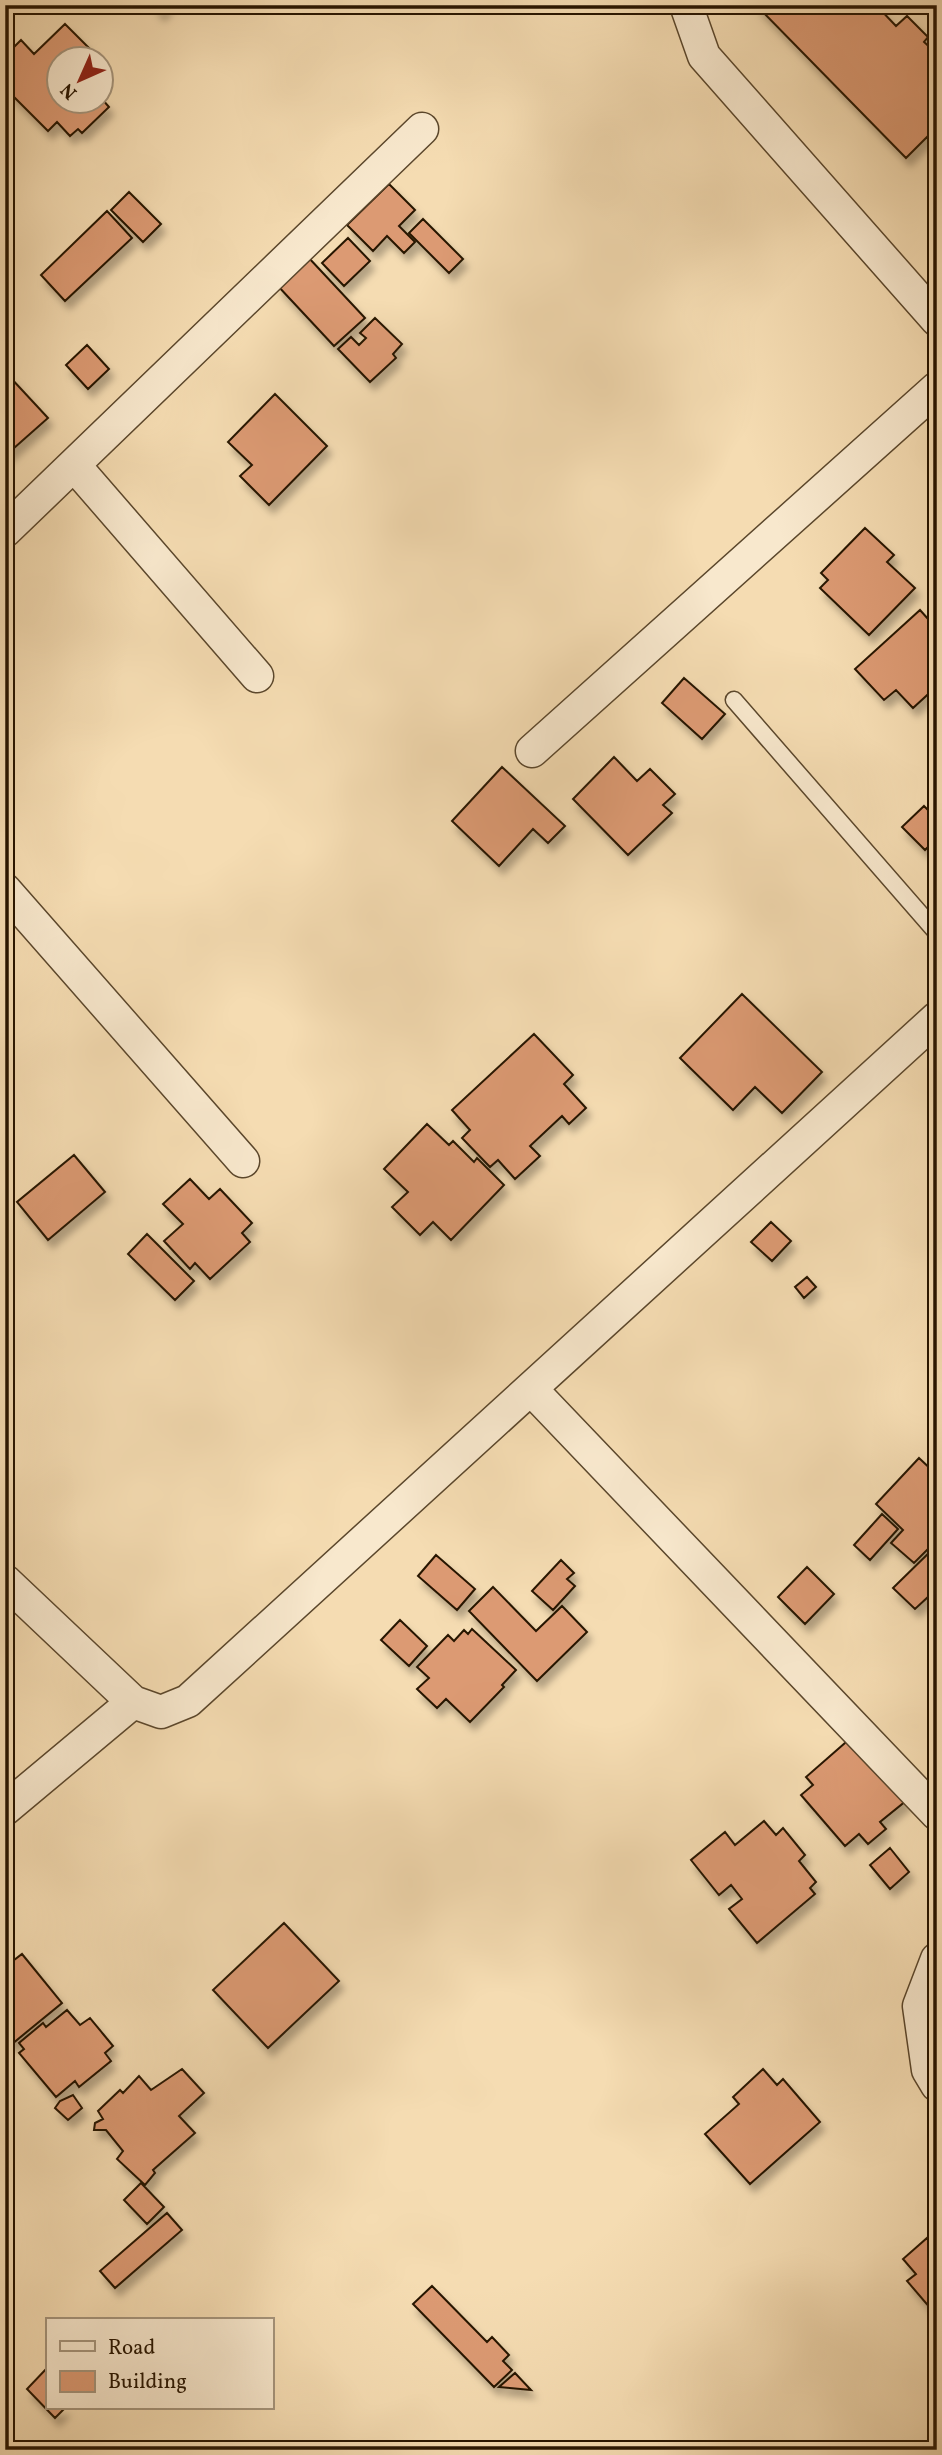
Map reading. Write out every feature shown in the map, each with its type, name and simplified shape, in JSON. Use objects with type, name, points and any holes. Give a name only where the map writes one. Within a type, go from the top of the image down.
[{"type":"street","points":[[686,5],[704,56],[937,320]]},
{"type":"street","points":[[5,531],[422,129]]},
{"type":"street","points":[[532,751],[937,388]]},
{"type":"street","points":[[74,465],[257,676]]},
{"type":"street","points":[[5,890],[243,1161]]},
{"type":"street","points":[[5,1581],[133,1702],[161,1712],[188,1702],[937,1018]]},
{"type":"street","points":[[531,1389],[937,1814]]},
{"type":"street","points":[[5,1809],[133,1702]]},
{"type":"street","points":[[937,1959],[919,2006],[928,2070],[937,2085]]},
{"type":"lane","points":[[734,700],[937,933]]},
{"type":"building","points":[[153,5],[168,5],[160,13]]},
{"type":"building","points":[[756,5],[876,5],[896,26],[907,16],[928,37],[924,42],[937,54],[937,148],[927,137],[906,158]]},
{"type":"building","points":[[65,24],[87,46],[46,46],[46,116],[100,116],[82,133],[78,129],[70,136],[57,122],[48,131],[5,88],[5,56],[21,40],[34,54]]},
{"type":"building","points":[[389,184],[415,210],[399,226],[415,242],[404,253],[387,236],[373,251],[347,225]]},
{"type":"building","points":[[129,192],[161,224],[143,242],[111,210]]},
{"type":"building","points":[[107,211],[132,238],[65,301],[41,275]]},
{"type":"building","points":[[423,219],[463,259],[449,273],[409,233]]},
{"type":"building","points":[[348,238],[370,261],[344,286],[322,263]]},
{"type":"building","points":[[308,257],[365,318],[334,346],[277,285]]},
{"type":"building","points":[[375,318],[402,344],[393,354],[396,358],[370,382],[338,349],[351,337],[359,345],[366,338],[360,333]]},
{"type":"building","points":[[87,345],[109,369],[88,389],[66,365]]},
{"type":"building","points":[[9,376],[48,418],[5,456],[5,379]]},
{"type":"building","points":[[275,394],[327,446],[269,505],[240,476],[252,465],[228,442]]},
{"type":"building","points":[[865,528],[894,555],[887,562],[915,588],[869,635],[820,588],[828,580],[821,573]]},
{"type":"building","points":[[920,610],[937,629],[937,686],[913,708],[896,690],[884,700],[855,669]]},
{"type":"building","points":[[684,678],[725,714],[702,739],[662,703]]},
{"type":"building","points":[[614,757],[637,781],[650,769],[675,794],[663,805],[672,813],[628,855],[573,799]]},
{"type":"building","points":[[502,767],[565,826],[548,843],[533,829],[499,866],[452,821]]},
{"type":"building","points":[[924,806],[937,819],[937,838],[925,850],[902,827]]},
{"type":"building","points":[[742,994],[822,1072],[782,1113],[755,1087],[733,1110],[680,1058]]},
{"type":"building","points":[[534,1034],[573,1075],[564,1084],[586,1108],[569,1124],[562,1116],[530,1146],[540,1156],[515,1179],[498,1160],[490,1167],[462,1138],[470,1130],[452,1110]]},
{"type":"building","points":[[427,1124],[449,1145],[453,1141],[474,1162],[477,1158],[504,1185],[451,1240],[433,1222],[420,1235],[392,1207],[408,1192],[384,1169]]},
{"type":"building","points":[[74,1155],[105,1192],[48,1240],[17,1202]]},
{"type":"building","points":[[190,1179],[209,1199],[220,1189],[252,1223],[242,1233],[250,1242],[210,1279],[195,1263],[190,1269],[164,1241],[183,1224],[163,1204]]},
{"type":"building","points":[[771,1222],[791,1241],[772,1261],[751,1242]]},
{"type":"building","points":[[147,1234],[194,1281],[175,1300],[128,1254]]},
{"type":"building","points":[[807,1277],[816,1287],[804,1298],[795,1287]]},
{"type":"building","points":[[919,1458],[937,1475],[937,1540],[914,1563],[891,1543],[903,1530],[876,1504]]},
{"type":"building","points":[[882,1514],[898,1529],[870,1560],[854,1545]]},
{"type":"building","points":[[937,1545],[937,1606],[928,1597],[915,1609],[893,1588]]},
{"type":"building","points":[[436,1555],[475,1589],[457,1610],[418,1576]]},
{"type":"building","points":[[561,1560],[574,1573],[567,1579],[575,1586],[553,1610],[532,1591]]},
{"type":"building","points":[[807,1567],[834,1594],[805,1624],[778,1597]]},
{"type":"building","points":[[493,1587],[536,1631],[562,1606],[587,1632],[537,1681],[469,1611]]},
{"type":"building","points":[[400,1620],[427,1646],[409,1666],[381,1640]]},
{"type":"building","points":[[472,1629],[516,1670],[502,1685],[504,1687],[470,1722],[446,1699],[437,1708],[417,1689],[429,1678],[417,1667],[448,1635],[454,1641],[464,1630],[468,1634]]},
{"type":"building","points":[[853,1736],[907,1800],[880,1822],[886,1829],[868,1844],[859,1834],[845,1846],[801,1795],[813,1785],[806,1777]]},
{"type":"building","points":[[764,1821],[776,1835],[783,1828],[805,1855],[799,1861],[816,1882],[810,1888],[815,1894],[757,1943],[729,1909],[742,1899],[731,1885],[719,1895],[691,1860],[725,1832],[735,1845]]},
{"type":"building","points":[[890,1848],[909,1872],[890,1889],[870,1865]]},
{"type":"building","points":[[284,1923],[339,1981],[268,2048],[213,1990]]},
{"type":"building","points":[[22,1954],[62,2003],[12,2044],[5,2036],[5,1967]]},
{"type":"building","points":[[67,2010],[80,2025],[90,2018],[113,2046],[105,2053],[111,2061],[79,2087],[75,2081],[56,2097],[19,2053],[24,2049],[19,2043],[43,2023],[46,2027]]},
{"type":"building","points":[[182,2069],[204,2093],[179,2116],[195,2133],[153,2170],[155,2173],[145,2185],[117,2159],[123,2151],[106,2130],[94,2130],[95,2123],[103,2119],[98,2111],[120,2090],[123,2093],[139,2076],[151,2090]]},
{"type":"building","points":[[763,2069],[777,2085],[783,2079],[820,2122],[750,2184],[705,2134],[739,2104],[733,2097]]},
{"type":"building","points":[[73,2095],[82,2108],[68,2120],[55,2108],[60,2101]]},
{"type":"building","points":[[141,2183],[164,2207],[147,2224],[124,2200]]},
{"type":"building","points":[[167,2213],[182,2230],[115,2288],[100,2271]]},
{"type":"building","points":[[927,2238],[937,2249],[937,2316],[907,2281],[916,2274],[903,2259]]},
{"type":"building","points":[[432,2286],[487,2342],[492,2337],[509,2355],[503,2361],[512,2370],[494,2387],[413,2304]]},
{"type":"building","points":[[46,2369],[46,2409],[27,2389]]},
{"type":"building","points":[[515,2373],[531,2390],[499,2387]]},
{"type":"building","points":[[47,2410],[63,2410],[55,2418]]},
{"type":"building","points":[[879,2442],[885,2450],[871,2450]]}]
